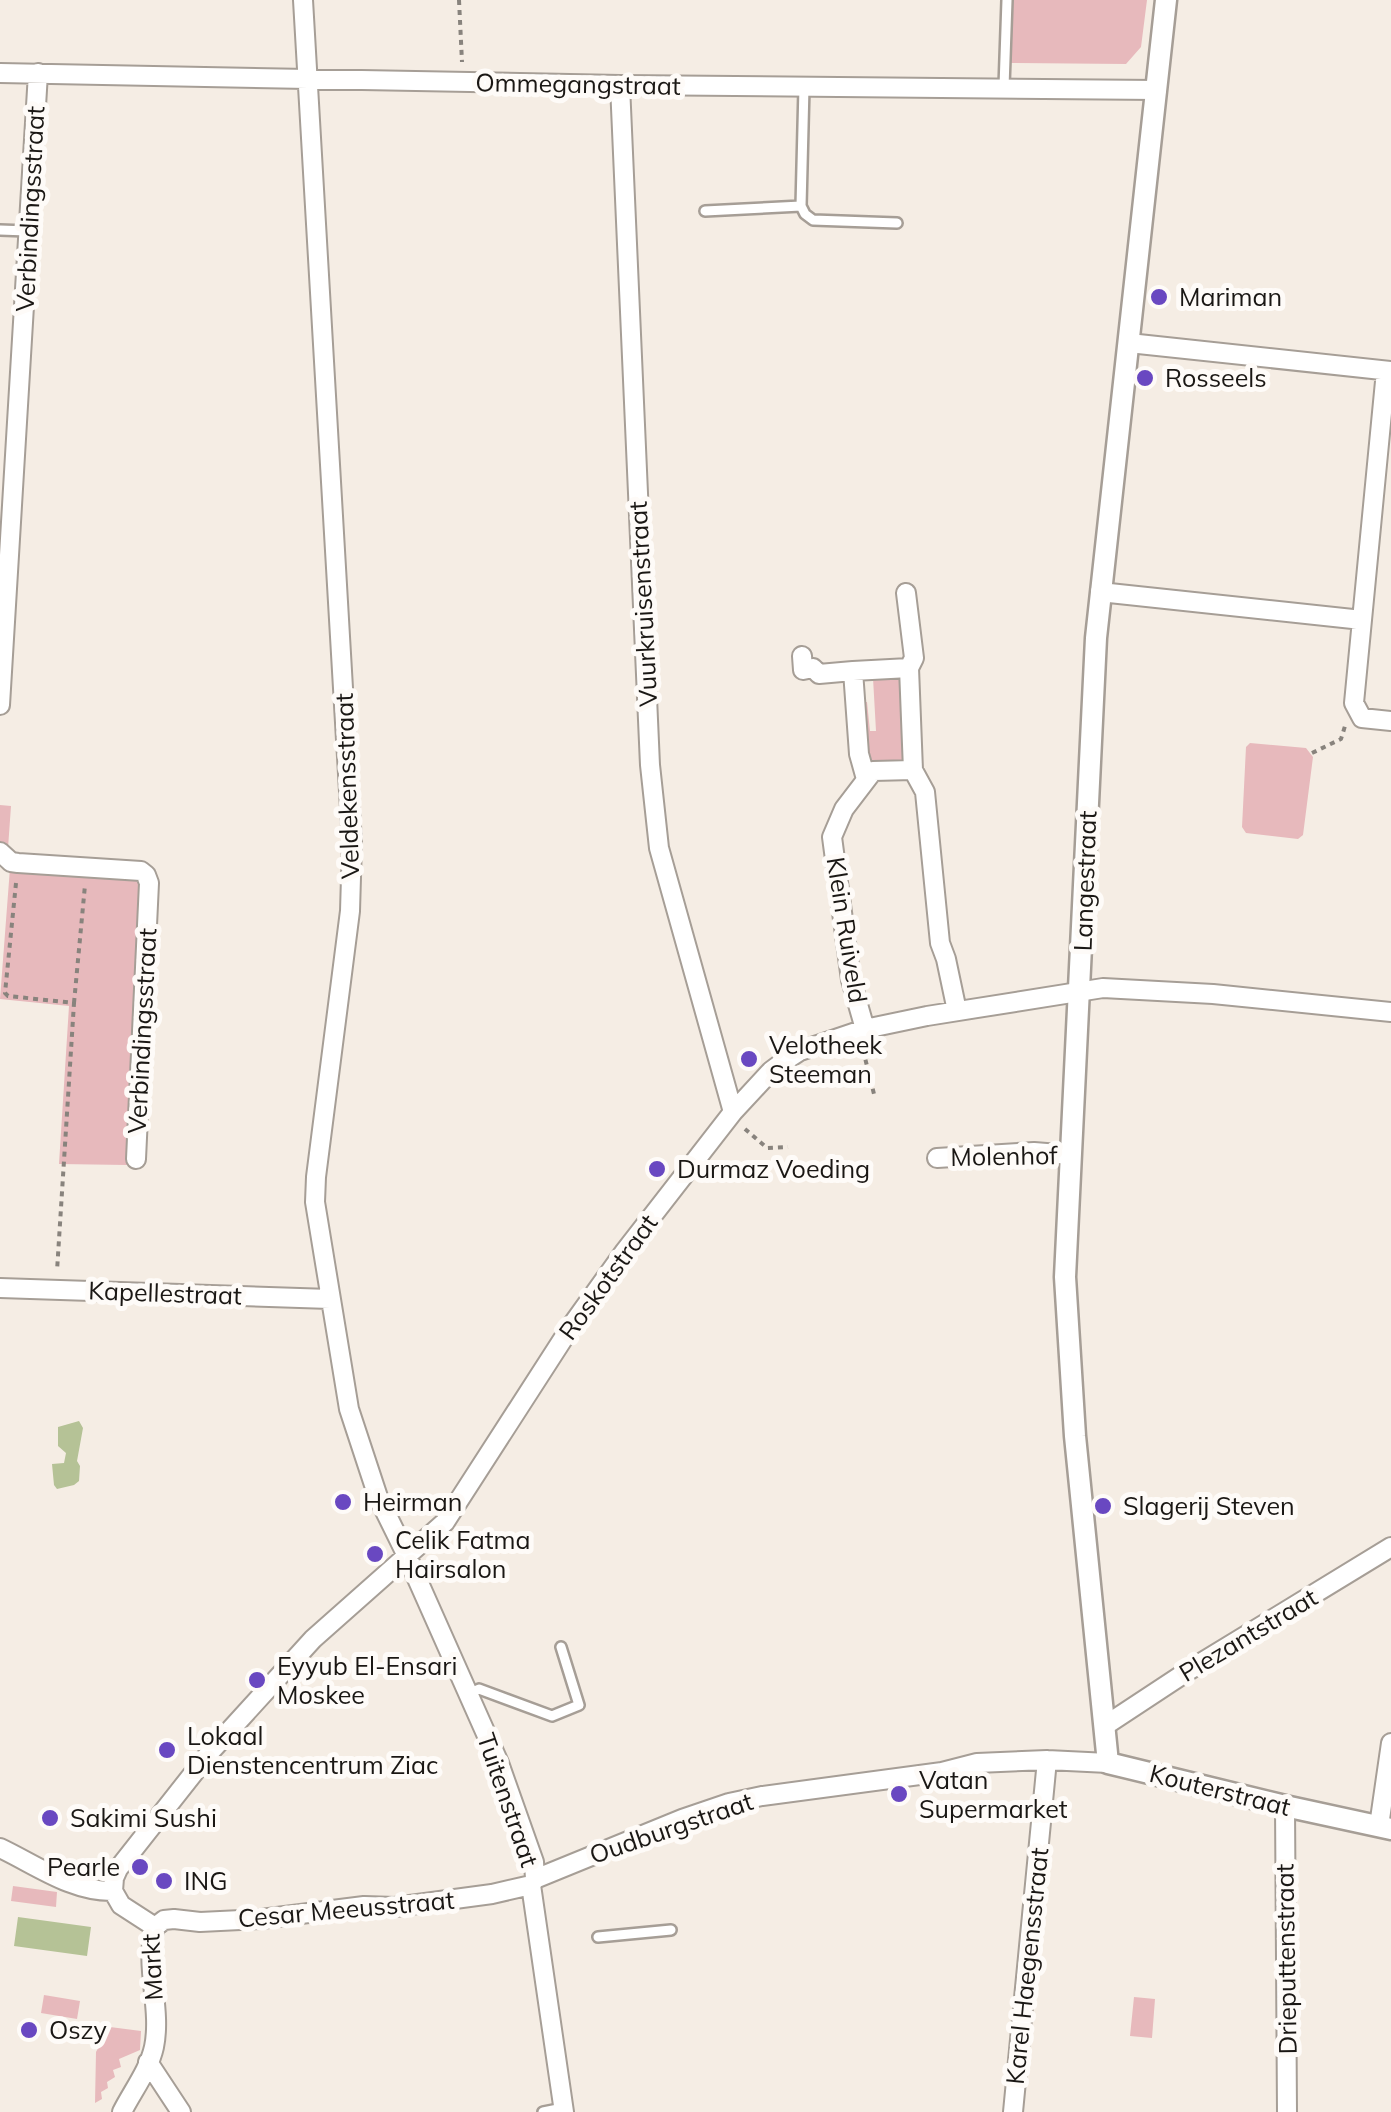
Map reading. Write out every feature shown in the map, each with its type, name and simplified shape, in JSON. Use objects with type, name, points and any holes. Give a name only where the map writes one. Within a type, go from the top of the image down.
[{"type":"street","name":"Veldekensstraat","points":[[303,0],[352,843],[348,926],[315,1202],[349,1408],[378,1496],[408,1556]]},
{"type":"street","name":"Langestraat","points":[[1108,1763],[1074,1436],[1065,1277],[1100,592],[1166,0]]},
{"type":"street","name":"Ommegangstraat","points":[[0,72],[620,85],[1157,90]]},
{"type":"street","name":"Verbindingsstraat","points":[[0,704],[38,73]]},
{"type":"street","name":"Vuurkruisenstraat","points":[[620,85],[649,746],[659,848],[731,1114]]},
{"type":"street","points":[[1130,343],[1389,371],[1354,702],[1362,718],[1391,721]]},
{"type":"street","points":[[1100,592],[1362,620]]},
{"type":"street","points":[[906,593],[914,658],[909,668],[913,770],[924,792],[940,943],[957,1011]]},
{"type":"street","points":[[802,656],[803,670],[814,668],[819,674],[909,668]]},
{"type":"street","points":[[853,671],[859,754],[866,779]]},
{"type":"street","points":[[866,779],[873,771],[913,770]]},
{"type":"street","name":"Klein Ruiveld","points":[[860,1031],[832,838],[844,808],[866,779]]},
{"type":"street","name":"Verbindingsstraat","points":[[0,852],[11,862],[141,871],[146,875],[149,883],[136,1159]]},
{"type":"street","name":"Roskotstraat","points":[[113,1891],[118,1869],[212,1752],[314,1639],[445,1522],[572,1325],[661,1203],[731,1114],[771,1071],[800,1051],[860,1031],[1103,988],[1213,994],[1391,1012]]},
{"type":"street","name":"Molenhof","points":[[938,1158],[1034,1152],[1071,1155]]},
{"type":"street","name":"Kapellestraat","points":[[0,1288],[330,1298]]},
{"type":"street","name":"Plezantstraat","points":[[1106,1724],[1391,1547]]},
{"type":"street","name":"Tuitenstraat","points":[[408,1556],[504,1780],[534,1862],[533,1882],[545,1946],[564,2110]]},
{"type":"street","points":[[1385,1827],[1391,1743]]},
{"type":"street","name":"Oudburgstraat","points":[[533,1882],[629,1839],[729,1803],[836,1784],[942,1772],[976,1763],[1047,1760]]},
{"type":"street","name":"Kouterstraat","points":[[1047,1760],[1108,1763],[1385,1827]]},
{"type":"street","name":"Karel Haegensstraat","points":[[1013,2112],[1047,1760]]},
{"type":"street","name":"Drieputtenstraat","points":[[1285,1806],[1287,2112]]},
{"type":"street","name":"Markt","points":[[0,1848],[74,1885],[113,1891],[121,1905],[155,1927],[151,1953],[154,2046],[122,2112]]},
{"type":"street","name":"Cesar Meeusstraat","points":[[155,1927],[164,1920],[261,1919],[364,1906],[394,1907],[492,1894],[533,1882]]},
{"type":"street","points":[[148,2062],[181,2112]]},
{"type":"lane","points":[[1004,87],[1007,0]]},
{"type":"lane","points":[[804,86],[801,206],[806,214],[813,220],[898,223]]},
{"type":"lane","points":[[705,210],[801,206]]},
{"type":"lane","points":[[0,230],[29,231]]},
{"type":"lane","points":[[468,1694],[479,1689],[552,1716],[579,1705],[560,1648]]},
{"type":"lane","points":[[598,1937],[670,1930]]},
{"type":"lane","points":[[544,2112],[564,2110]]},
{"type":"path","points":[[459,0],[463,82]]},
{"type":"path","points":[[1312,753],[1341,739],[1346,723],[1362,718]]},
{"type":"path","points":[[18,863],[4,993],[74,1004]]},
{"type":"path","points":[[55,1290],[85,882],[71,866]]},
{"type":"path","points":[[860,1031],[875,1098]]},
{"type":"path","points":[[731,1114],[767,1148],[788,1147]]},
{"type":"shaded area","points":[[1013,0],[1147,0],[1141,47],[1126,64],[1010,63]]},
{"type":"shaded area","points":[[901,676],[904,761],[867,764],[861,702],[867,702],[870,731],[876,731],[873,678]]},
{"type":"shaded area","points":[[1250,743],[1306,748],[1313,757],[1303,835],[1298,839],[1246,833],[1242,827],[1246,747]]},
{"type":"shaded area","points":[[0,805],[11,806],[8,848],[0,845]]},
{"type":"shaded area","points":[[10,868],[135,873],[141,882],[127,1165],[59,1164],[69,1006],[0,999]]},
{"type":"shaded area","points":[[79,1421],[83,1428],[77,1461],[79,1481],[57,1489],[52,1464],[64,1463],[66,1453],[58,1446],[58,1427]]},
{"type":"shaded area","points":[[13,1886],[57,1892],[56,1907],[11,1901]]},
{"type":"shaded area","points":[[18,1917],[91,1927],[87,1956],[14,1946]]},
{"type":"shaded area","points":[[44,1995],[80,2001],[77,2019],[41,2013]]},
{"type":"shaded area","points":[[1134,1997],[1155,1999],[1152,2038],[1130,2036]]},
{"type":"shaded area","points":[[110,2027],[141,2031],[140,2050],[119,2059],[121,2067],[113,2070],[115,2077],[107,2082],[102,2099],[95,2103],[96,2052]]},
{"type":"place","name":"Mariman","points":[[1159,297]]},
{"type":"place","name":"Rosseels","points":[[1145,378]]},
{"type":"place","name":"Velotheek Steeman","points":[[749,1059]]},
{"type":"place","name":"Durmaz Voeding","points":[[657,1169]]},
{"type":"place","name":"Heirman","points":[[343,1502]]},
{"type":"place","name":"Slagerij Steven","points":[[1103,1506]]},
{"type":"place","name":"Celik Fatma Hairsalon","points":[[375,1554]]},
{"type":"place","name":"Eyyub El-Ensari Moskee","points":[[257,1680]]},
{"type":"place","name":"Lokaal Dienstencentrum Ziac","points":[[167,1750]]},
{"type":"place","name":"Vatan Supermarket","points":[[899,1794]]},
{"type":"place","name":"Sakimi Sushi","points":[[50,1818]]},
{"type":"place","name":"Pearle","points":[[140,1867]]},
{"type":"place","name":"ING","points":[[164,1881]]},
{"type":"place","name":"Oszy","points":[[29,2030]]}]
